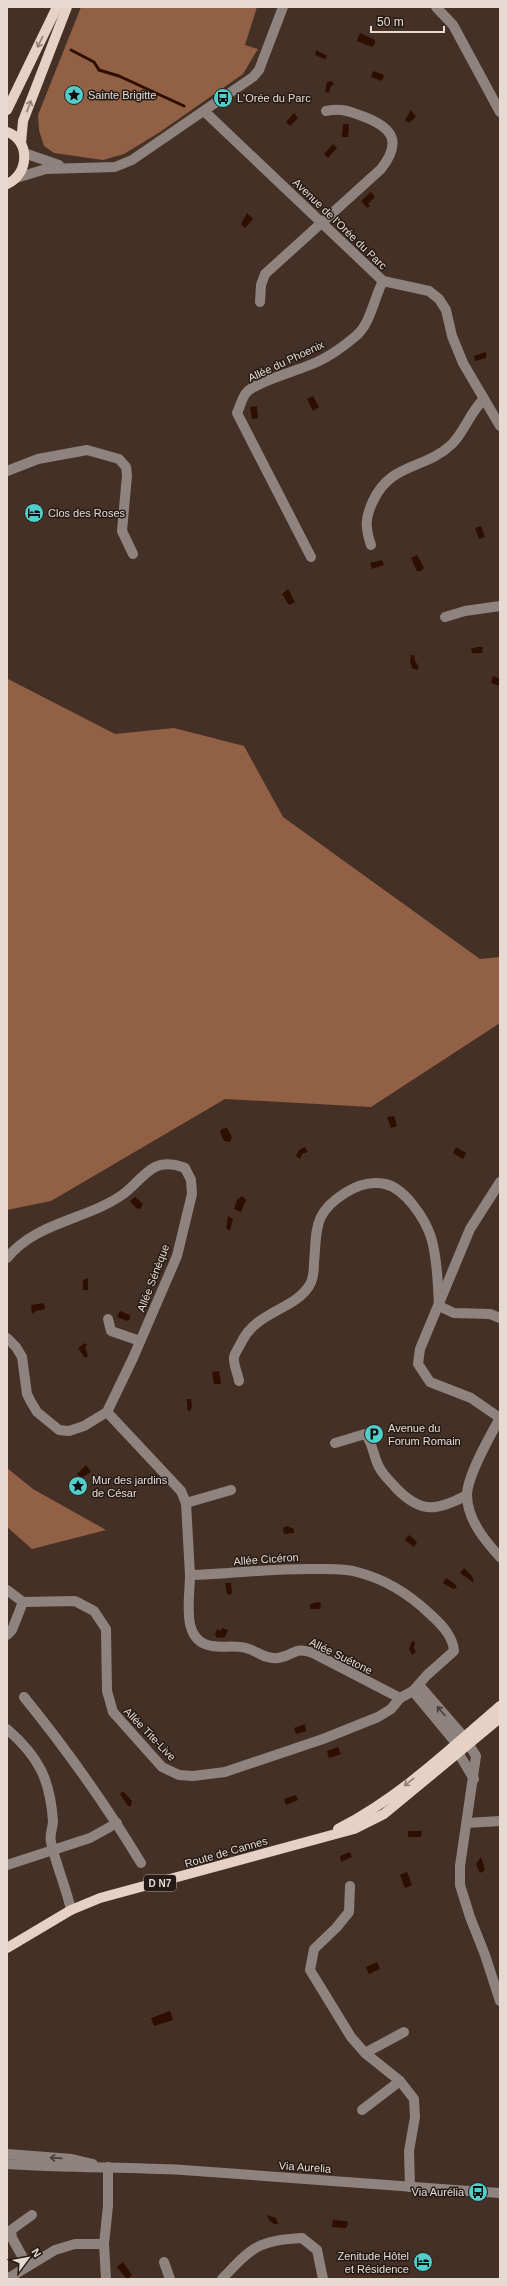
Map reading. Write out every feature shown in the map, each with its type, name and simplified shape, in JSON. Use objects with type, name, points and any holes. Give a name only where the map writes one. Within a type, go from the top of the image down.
[{"type":"main road","points":[[7,110],[57,7]]},
{"type":"main road","points":[[7,184],[16,178],[25,162],[23,148],[23,121],[67,7]]},
{"type":"main road","points":[[7,132],[23,148]]},
{"type":"main road","name":"Route de Cannes","points":[[7,1948],[71,1910],[100,1898],[354,1829],[372,1821],[424,1782],[498,1712]]},
{"type":"main road","name":"Route de Cannes","points":[[320,1838],[379,1806],[462,1745]]},
{"type":"street","points":[[16,178],[46,169],[65,166],[115,167],[132,160],[252,77],[258,70],[283,7]]},
{"type":"street","points":[[436,7],[453,25],[497,98],[500,112]]},
{"type":"street","points":[[260,302],[261,285],[265,274],[322,224],[381,169],[390,158],[393,143],[389,133],[380,123],[340,108],[326,111]]},
{"type":"street","name":"Avenue de l'Orée du Parc","points":[[204,111],[383,281],[429,291],[439,298],[446,310],[452,336],[463,363],[500,426]]},
{"type":"street","points":[[23,148],[47,162],[65,166]]},
{"type":"street","name":"Allée du Phoenix","points":[[311,557],[237,412],[246,392],[266,381],[309,366],[342,347],[358,334],[367,322],[375,295],[383,281]]},
{"type":"street","points":[[371,545],[366,529],[367,515],[379,489],[392,475],[440,453],[453,443],[477,405],[484,399]]},
{"type":"street","points":[[7,471],[38,459],[87,450],[119,460],[126,467],[127,474],[122,531],[133,554]]},
{"type":"street","points":[[445,617],[464,611],[500,606]]},
{"type":"street","name":"Allée Sénèque","points":[[7,1258],[26,1239],[102,1206],[122,1195],[155,1167],[171,1163],[185,1168],[191,1180],[192,1194],[177,1256],[107,1412]]},
{"type":"street","points":[[500,1182],[470,1229],[420,1349],[418,1364],[430,1382],[471,1398],[500,1418],[484,1447],[467,1495],[473,1520],[486,1542],[500,1557]]},
{"type":"street","points":[[239,1381],[234,1357],[246,1332],[263,1318],[298,1297],[309,1286],[313,1272],[316,1238],[320,1220],[326,1206],[352,1188],[372,1183],[386,1184],[401,1192],[417,1208],[431,1236],[439,1306]]},
{"type":"street","points":[[439,1306],[454,1313],[490,1314],[500,1318]]},
{"type":"street","points":[[108,1320],[111,1331],[140,1341]]},
{"type":"street","points":[[7,1338],[16,1347],[22,1358],[26,1394],[38,1412],[59,1430],[69,1431],[84,1426],[107,1412],[181,1491],[186,1503],[190,1575]]},
{"type":"street","points":[[335,1443],[365,1434],[369,1438],[379,1468],[400,1492],[417,1506],[426,1508],[439,1506],[467,1495]]},
{"type":"street","points":[[186,1503],[231,1490]]},
{"type":"street","name":"Allée Cicéron","points":[[190,1575],[294,1568],[331,1569],[357,1572],[381,1581],[403,1592],[424,1608],[442,1626],[454,1643],[454,1651],[427,1675],[416,1688]]},
{"type":"street","name":"Allée Suétone","points":[[190,1575],[190,1624],[193,1636],[202,1644],[246,1648],[270,1658],[278,1658],[300,1649],[313,1653],[400,1698]]},
{"type":"street","points":[[7,1590],[23,1602],[12,1630],[7,1635]]},
{"type":"street","name":"Allée Tite-Live","points":[[23,1602],[75,1601],[94,1612],[106,1629],[108,1691],[113,1712],[119,1722],[162,1767],[179,1775],[193,1776],[225,1772],[323,1739],[378,1717],[391,1709],[400,1698],[416,1688]]},
{"type":"street","points":[[416,1688],[462,1745],[476,1756],[474,1779],[460,1866],[460,1885],[500,2001]]},
{"type":"street","points":[[24,1697],[55,1735],[117,1823],[141,1863]]},
{"type":"street","points":[[7,1729],[36,1758],[45,1774],[50,1792],[53,1823],[50,1841],[71,1910]]},
{"type":"street","points":[[462,1745],[474,1779]]},
{"type":"street","points":[[467,1823],[500,1821]]},
{"type":"street","points":[[7,1865],[90,1838],[117,1823]]},
{"type":"street","points":[[350,1886],[349,1912],[336,1928],[314,1949],[310,1970],[351,2036],[366,2053],[400,2081],[414,2099],[415,2117],[409,2151],[410,2187]]},
{"type":"street","points":[[366,2053],[404,2032]]},
{"type":"street","points":[[362,2110],[400,2081]]},
{"type":"street","name":"Via Aurelia","points":[[7,2154],[72,2159],[108,2167]]},
{"type":"street","name":"Via Aurelia","points":[[7,2164],[72,2168],[108,2167],[500,2193]]},
{"type":"street","points":[[106,2279],[104,2244],[108,2206],[108,2167]]},
{"type":"street","points":[[24,2272],[12,2238],[11,2230],[32,2215]]},
{"type":"street","points":[[222,2279],[247,2252],[275,2239],[302,2238],[317,2250],[323,2279]]},
{"type":"street","points":[[8,2279],[24,2272],[55,2250],[75,2244],[104,2244]]},
{"type":"street","points":[[164,2262],[170,2279]]},
{"type":"shaded area","points":[[81,7],[257,7],[245,45],[258,49],[243,74],[160,132],[124,154],[103,160],[54,153],[44,146],[39,130],[38,115]]},
{"type":"shaded area","points":[[360,33],[375,40],[375,44],[372,47],[357,41]]},
{"type":"shaded area","points":[[316,50],[327,56],[325,59],[315,55]]},
{"type":"shaded area","points":[[373,71],[384,75],[382,81],[371,77]]},
{"type":"shaded area","points":[[332,81],[334,85],[331,86],[329,93],[325,92],[327,82]]},
{"type":"shaded area","points":[[411,110],[416,117],[409,123],[405,120]]},
{"type":"shaded area","points":[[294,113],[298,118],[290,126],[286,122]]},
{"type":"shaded area","points":[[343,124],[349,124],[348,137],[342,137]]},
{"type":"shaded area","points":[[333,144],[337,148],[328,158],[324,154]]},
{"type":"shaded area","points":[[371,192],[375,197],[368,204],[370,206],[367,208],[361,201]]},
{"type":"shaded area","points":[[247,213],[253,219],[245,228],[241,224]]},
{"type":"shaded area","points":[[343,222],[352,232],[351,236],[348,236],[339,227]]},
{"type":"shaded area","points":[[486,352],[486,358],[475,361],[474,356]]},
{"type":"shaded area","points":[[313,396],[319,407],[313,411],[307,399]]},
{"type":"shaded area","points":[[257,406],[258,418],[252,419],[250,407]]},
{"type":"shaded area","points":[[481,526],[485,537],[479,539],[475,528]]},
{"type":"shaded area","points":[[417,555],[424,568],[421,571],[417,571],[411,558]]},
{"type":"shaded area","points":[[382,560],[384,565],[372,569],[370,563]]},
{"type":"shaded area","points":[[288,589],[295,602],[289,605],[282,594]]},
{"type":"shaded area","points":[[483,647],[482,653],[472,653],[471,649]]},
{"type":"shaded area","points":[[411,655],[414,655],[415,661],[419,667],[417,670],[412,668],[410,661]]},
{"type":"shaded area","points":[[493,676],[500,679],[500,686],[491,683]]},
{"type":"shaded area","points":[[8,679],[115,734],[174,728],[244,746],[283,817],[480,959],[500,957],[500,1023],[371,1107],[225,1099],[51,1201],[7,1210]]},
{"type":"shaded area","points":[[394,1116],[397,1126],[391,1128],[387,1117]]},
{"type":"shaded area","points":[[227,1128],[232,1137],[230,1142],[224,1141],[220,1132],[222,1129]]},
{"type":"shaded area","points":[[305,1147],[308,1152],[302,1154],[300,1159],[296,1156],[299,1150]]},
{"type":"shaded area","points":[[456,1147],[466,1153],[463,1159],[453,1153]]},
{"type":"shaded area","points":[[242,1196],[246,1200],[241,1212],[234,1209],[237,1200]]},
{"type":"shaded area","points":[[135,1197],[143,1204],[140,1209],[136,1208],[130,1201]]},
{"type":"shaded area","points":[[228,1216],[233,1219],[230,1231],[226,1228]]},
{"type":"shaded area","points":[[88,1278],[88,1290],[83,1290],[83,1280]]},
{"type":"shaded area","points":[[44,1303],[45,1309],[36,1311],[32,1314],[31,1305]]},
{"type":"shaded area","points":[[120,1311],[130,1315],[130,1319],[127,1321],[117,1317]]},
{"type":"shaded area","points":[[85,1343],[87,1345],[85,1347],[88,1356],[85,1358],[78,1348]]},
{"type":"shaded area","points":[[219,1371],[221,1384],[214,1384],[212,1372]]},
{"type":"shaded area","points":[[187,1399],[191,1399],[192,1406],[190,1412],[187,1409]]},
{"type":"shaded area","points":[[86,1465],[91,1472],[81,1478],[77,1474]]},
{"type":"shaded area","points":[[7,1468],[33,1489],[106,1530],[32,1549],[7,1527]]},
{"type":"shaded area","points":[[287,1526],[294,1529],[294,1533],[284,1534],[283,1528]]},
{"type":"shaded area","points":[[409,1535],[417,1542],[414,1547],[405,1540]]},
{"type":"shaded area","points":[[464,1568],[472,1576],[474,1583],[460,1573]]},
{"type":"shaded area","points":[[446,1578],[455,1584],[457,1588],[453,1589],[443,1583]]},
{"type":"shaded area","points":[[225,1583],[231,1583],[232,1593],[230,1595],[227,1594]]},
{"type":"shaded area","points":[[318,1602],[321,1604],[320,1609],[310,1609],[310,1604]]},
{"type":"shaded area","points":[[222,1628],[228,1630],[225,1637],[217,1638],[215,1635],[217,1629],[221,1631]]},
{"type":"shaded area","points":[[412,1641],[415,1642],[414,1648],[416,1652],[412,1655],[409,1649]]},
{"type":"shaded area","points":[[305,1724],[306,1731],[296,1734],[294,1728]]},
{"type":"shaded area","points":[[338,1747],[341,1754],[329,1758],[327,1751]]},
{"type":"shaded area","points":[[123,1791],[132,1801],[131,1806],[128,1806],[120,1794]]},
{"type":"shaded area","points":[[296,1795],[298,1800],[286,1805],[284,1799]]},
{"type":"shaded area","points":[[408,1831],[422,1831],[421,1837],[408,1837]]},
{"type":"shaded area","points":[[350,1852],[352,1857],[341,1862],[340,1856]]},
{"type":"shaded area","points":[[481,1857],[485,1870],[480,1873],[476,1864]]},
{"type":"shaded area","points":[[407,1872],[412,1885],[405,1888],[400,1875]]},
{"type":"shaded area","points":[[377,1962],[380,1969],[369,1974],[366,1967]]},
{"type":"shaded area","points":[[170,2011],[173,2020],[154,2026],[151,2018]]},
{"type":"shaded area","points":[[267,2215],[276,2218],[278,2224],[274,2224],[269,2220]]},
{"type":"shaded area","points":[[333,2220],[347,2221],[348,2224],[346,2228],[332,2227]]},
{"type":"shaded area","points":[[123,2262],[132,2275],[127,2279],[117,2267]]},
{"type":"waterway","points":[[71,50],[94,62],[99,70],[119,76],[184,106]]},
{"type":"place","name":"Sainte Brigitte","points":[[74,95]]},
{"type":"place","name":"L'Orée du Parc","points":[[223,98]]},
{"type":"place","name":"Clos des Roses","points":[[34,513]]},
{"type":"place","name":"Avenue du Forum Romain","points":[[374,1434]]},
{"type":"place","name":"Mur des jardins de César","points":[[78,1486]]},
{"type":"place","name":"Via Aurélia","points":[[478,2192]]},
{"type":"place","name":"Zenitude Hôtel et Résidence","points":[[423,2262]]}]
